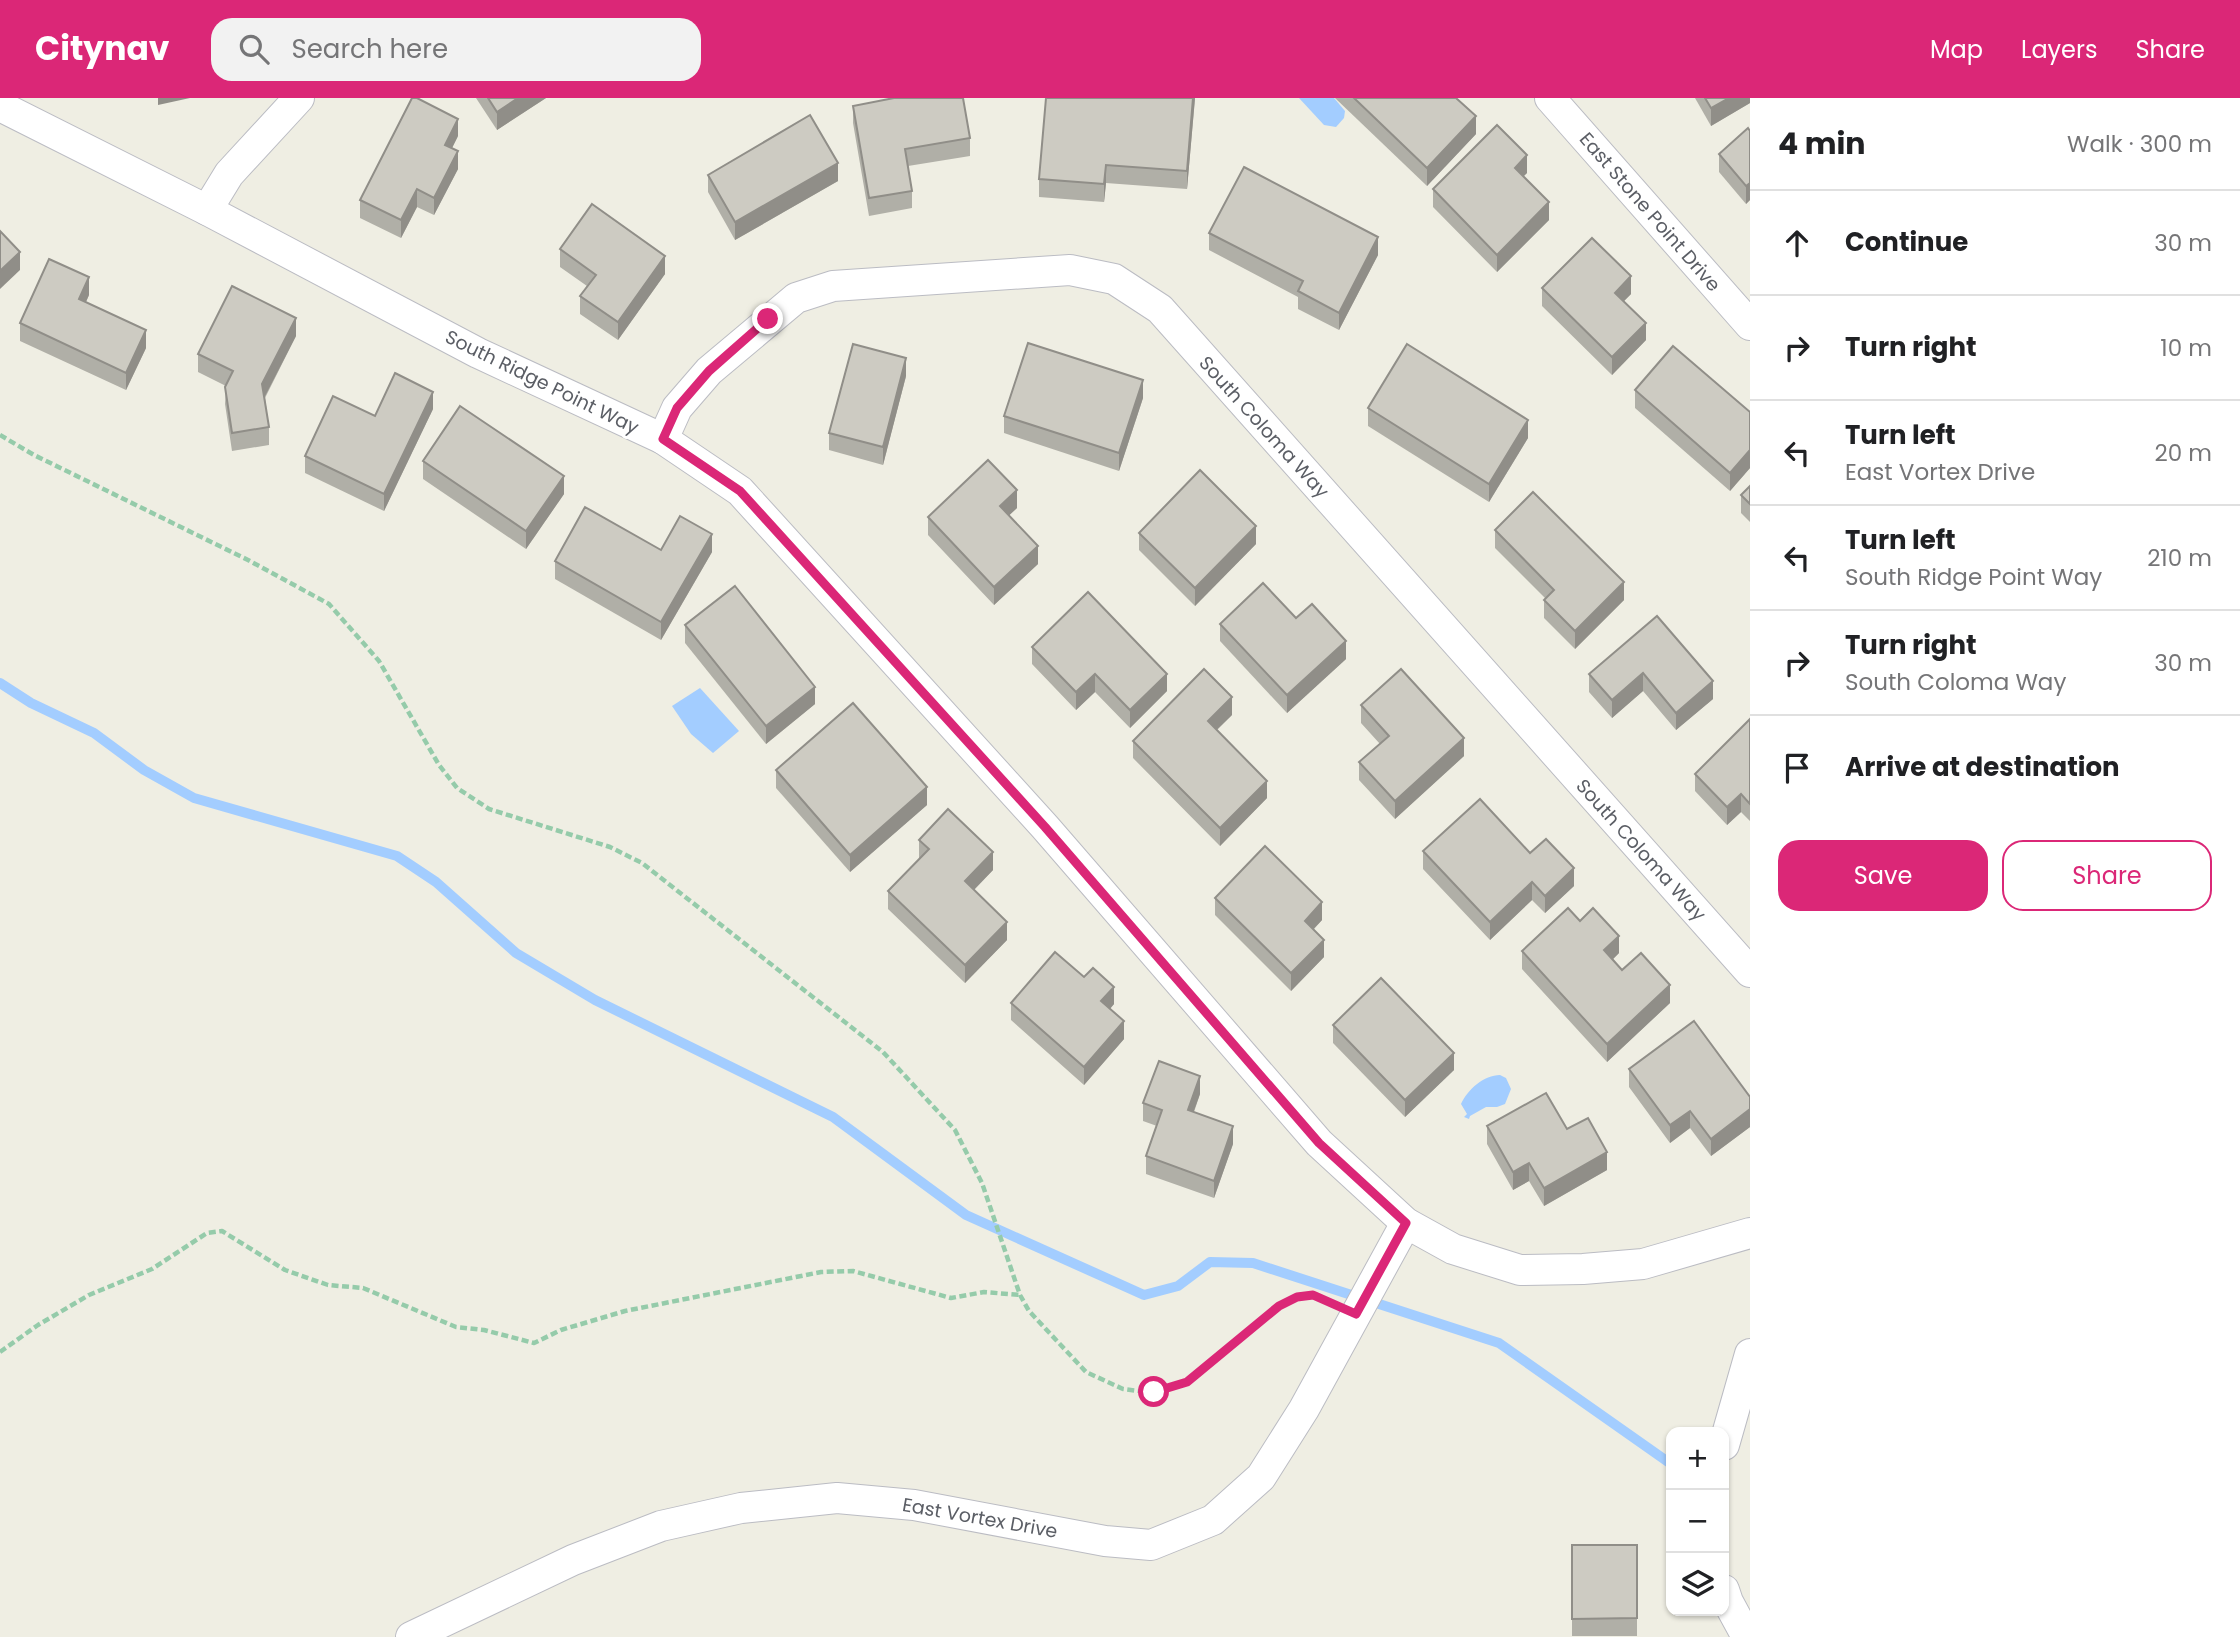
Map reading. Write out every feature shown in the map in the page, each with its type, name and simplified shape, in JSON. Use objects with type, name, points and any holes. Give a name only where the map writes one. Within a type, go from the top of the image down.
[{"type":"street","points":[[207,210],[229,174],[299,98]]},
{"type":"street","name":"East Stone Point Drive","points":[[1550,98],[1750,325]]},
{"type":"street","name":"South Ridge Point Way","points":[[0,106],[207,210],[478,353],[663,439],[740,491],[1045,827],[1319,1143],[1406,1223],[1453,1249],[1520,1270],[1643,1264],[1750,1233]]},
{"type":"street","name":"South Coloma Way","points":[[663,439],[677,408],[709,371],[796,298],[833,286],[1070,270],[1114,279],[1160,309],[1750,972]]},
{"type":"street","name":"East Vortex Drive","points":[[411,1637],[573,1560],[661,1526],[741,1508],[836,1498],[914,1505],[1105,1541],[1151,1545],[1213,1520],[1261,1477],[1304,1409],[1406,1223]]},
{"type":"street","points":[[1729,1428],[1750,1354]]},
{"type":"street","points":[[1729,1604],[1747,1637]]},
{"type":"path","points":[[0,435],[34,455],[248,560],[329,604],[379,660],[439,765],[457,788],[489,809],[610,846],[642,863],[883,1052],[955,1129],[982,1182],[1020,1295],[1028,1311],[1086,1372],[1123,1389],[1154,1392],[1187,1382],[1279,1306],[1297,1297],[1313,1295],[1356,1314]]},
{"type":"path","points":[[0,1352],[38,1325],[89,1296],[152,1269],[207,1233],[222,1231],[285,1270],[328,1285],[363,1288],[457,1327],[484,1330],[534,1343],[561,1330],[638,1308],[821,1272],[853,1271],[951,1298],[984,1292],[1020,1295]]},
{"type":"water","points":[[1299,98],[1334,98],[1345,111],[1344,118],[1336,127],[1324,125]]},
{"type":"water","points":[[700,688],[739,731],[713,753],[691,734],[672,706]]},
{"type":"water","points":[[1500,1075],[1506,1078],[1511,1089],[1505,1104],[1486,1107],[1469,1119],[1464,1117],[1467,1114],[1461,1104],[1468,1093],[1482,1080]]},
{"type":"building","points":[[412,98],[458,119],[445,145],[458,151],[434,198],[417,189],[401,220],[360,200]]},
{"type":"building","points":[[488,98],[518,98],[497,112]]},
{"type":"building","points":[[894,98],[963,98],[970,138],[905,149],[912,191],[869,198],[853,106]]},
{"type":"building","points":[[1046,98],[1193,98],[1187,171],[1106,165],[1104,184],[1039,179]]},
{"type":"building","points":[[1354,98],[1456,98],[1476,116],[1427,168]]},
{"type":"building","points":[[1705,98],[1729,98],[1711,108]]},
{"type":"building","points":[[810,115],[838,163],[735,222],[708,175]]},
{"type":"building","points":[[1497,125],[1527,155],[1515,168],[1549,202],[1497,255],[1433,189]]},
{"type":"building","points":[[1748,128],[1750,183],[1746,186],[1719,154]]},
{"type":"building","points":[[1244,167],[1378,237],[1339,313],[1298,291],[1303,281],[1209,233]]},
{"type":"building","points":[[592,204],[665,256],[618,322],[580,296],[596,275],[560,249]]},
{"type":"building","points":[[0,231],[20,252],[0,271]]},
{"type":"building","points":[[1592,238],[1631,276],[1615,293],[1646,323],[1612,357],[1542,288]]},
{"type":"building","points":[[49,259],[89,277],[79,299],[146,330],[126,373],[20,323]]},
{"type":"building","points":[[232,286],[296,318],[262,384],[269,427],[232,433],[225,387],[233,371],[198,354]]},
{"type":"building","points":[[1028,343],[1143,380],[1119,453],[1004,416]]},
{"type":"building","points":[[853,344],[906,358],[883,447],[829,433]]},
{"type":"building","points":[[1407,344],[1528,420],[1489,484],[1368,408]]},
{"type":"building","points":[[1673,346],[1750,412],[1750,450],[1730,473],[1635,390]]},
{"type":"building","points":[[395,373],[433,392],[384,494],[305,456],[333,396],[375,416]]},
{"type":"building","points":[[460,406],[564,476],[526,531],[423,461]]},
{"type":"building","points":[[988,460],[1017,490],[1000,506],[1038,546],[994,587],[928,517]]},
{"type":"building","points":[[1200,470],[1256,526],[1195,588],[1139,533]]},
{"type":"building","points":[[1750,486],[1750,504],[1741,495]]},
{"type":"building","points":[[1533,492],[1624,582],[1575,631],[1544,600],[1554,590],[1495,530]]},
{"type":"building","points":[[585,507],[661,550],[680,516],[712,534],[661,622],[555,561]]},
{"type":"building","points":[[1263,583],[1296,618],[1312,604],[1346,641],[1287,695],[1220,624]]},
{"type":"building","points":[[735,586],[815,687],[766,726],[685,625]]},
{"type":"building","points":[[1088,592],[1167,674],[1130,710],[1095,674],[1076,692],[1032,647]]},
{"type":"building","points":[[1657,616],[1713,681],[1676,713],[1643,673],[1612,700],[1589,674]]},
{"type":"building","points":[[1204,669],[1232,697],[1208,721],[1267,781],[1220,828],[1133,741]]},
{"type":"building","points":[[1401,669],[1464,738],[1395,801],[1359,762],[1389,736],[1361,705]]},
{"type":"building","points":[[853,703],[927,787],[850,855],[776,770]]},
{"type":"building","points":[[1750,719],[1750,804],[1741,794],[1727,807],[1695,774]]},
{"type":"building","points":[[1480,799],[1530,853],[1546,839],[1574,868],[1545,896],[1532,882],[1490,922],[1423,851]]},
{"type":"building","points":[[948,809],[993,852],[965,881],[1007,922],[965,965],[888,891],[929,849],[919,840]]},
{"type":"building","points":[[1265,846],[1322,902],[1305,921],[1324,940],[1291,973],[1215,898]]},
{"type":"building","points":[[1568,908],[1580,921],[1593,908],[1619,936],[1604,950],[1622,970],[1641,953],[1670,985],[1607,1044],[1522,951]]},
{"type":"building","points":[[1055,952],[1084,977],[1093,968],[1114,987],[1101,1001],[1124,1021],[1084,1067],[1011,1003]]},
{"type":"building","points":[[1381,978],[1454,1053],[1405,1100],[1333,1025]]},
{"type":"building","points":[[1694,1021],[1750,1097],[1750,1109],[1711,1139],[1690,1111],[1670,1125],[1629,1069]]},
{"type":"building","points":[[1159,1061],[1200,1076],[1188,1110],[1233,1126],[1214,1181],[1146,1156],[1162,1110],[1143,1103]]},
{"type":"building","points":[[1546,1093],[1567,1129],[1588,1118],[1607,1152],[1544,1188],[1529,1163],[1513,1172],[1487,1126]]},
{"type":"building","points":[[1572,1545],[1637,1545],[1637,1618],[1572,1619]]},
{"type":"waterway","points":[[0,683],[31,703],[94,733],[144,770],[194,798],[397,856],[436,882],[516,953],[595,1000],[833,1117],[966,1215],[1144,1295],[1178,1286],[1210,1262],[1253,1263],[1499,1343],[1666,1460]]},
{"type":"route","points":[[768,319],[709,371],[677,408],[663,439],[740,491],[1045,827],[1319,1143],[1406,1223],[1356,1314],[1313,1295],[1297,1297],[1279,1306],[1187,1382],[1154,1392]]}]
